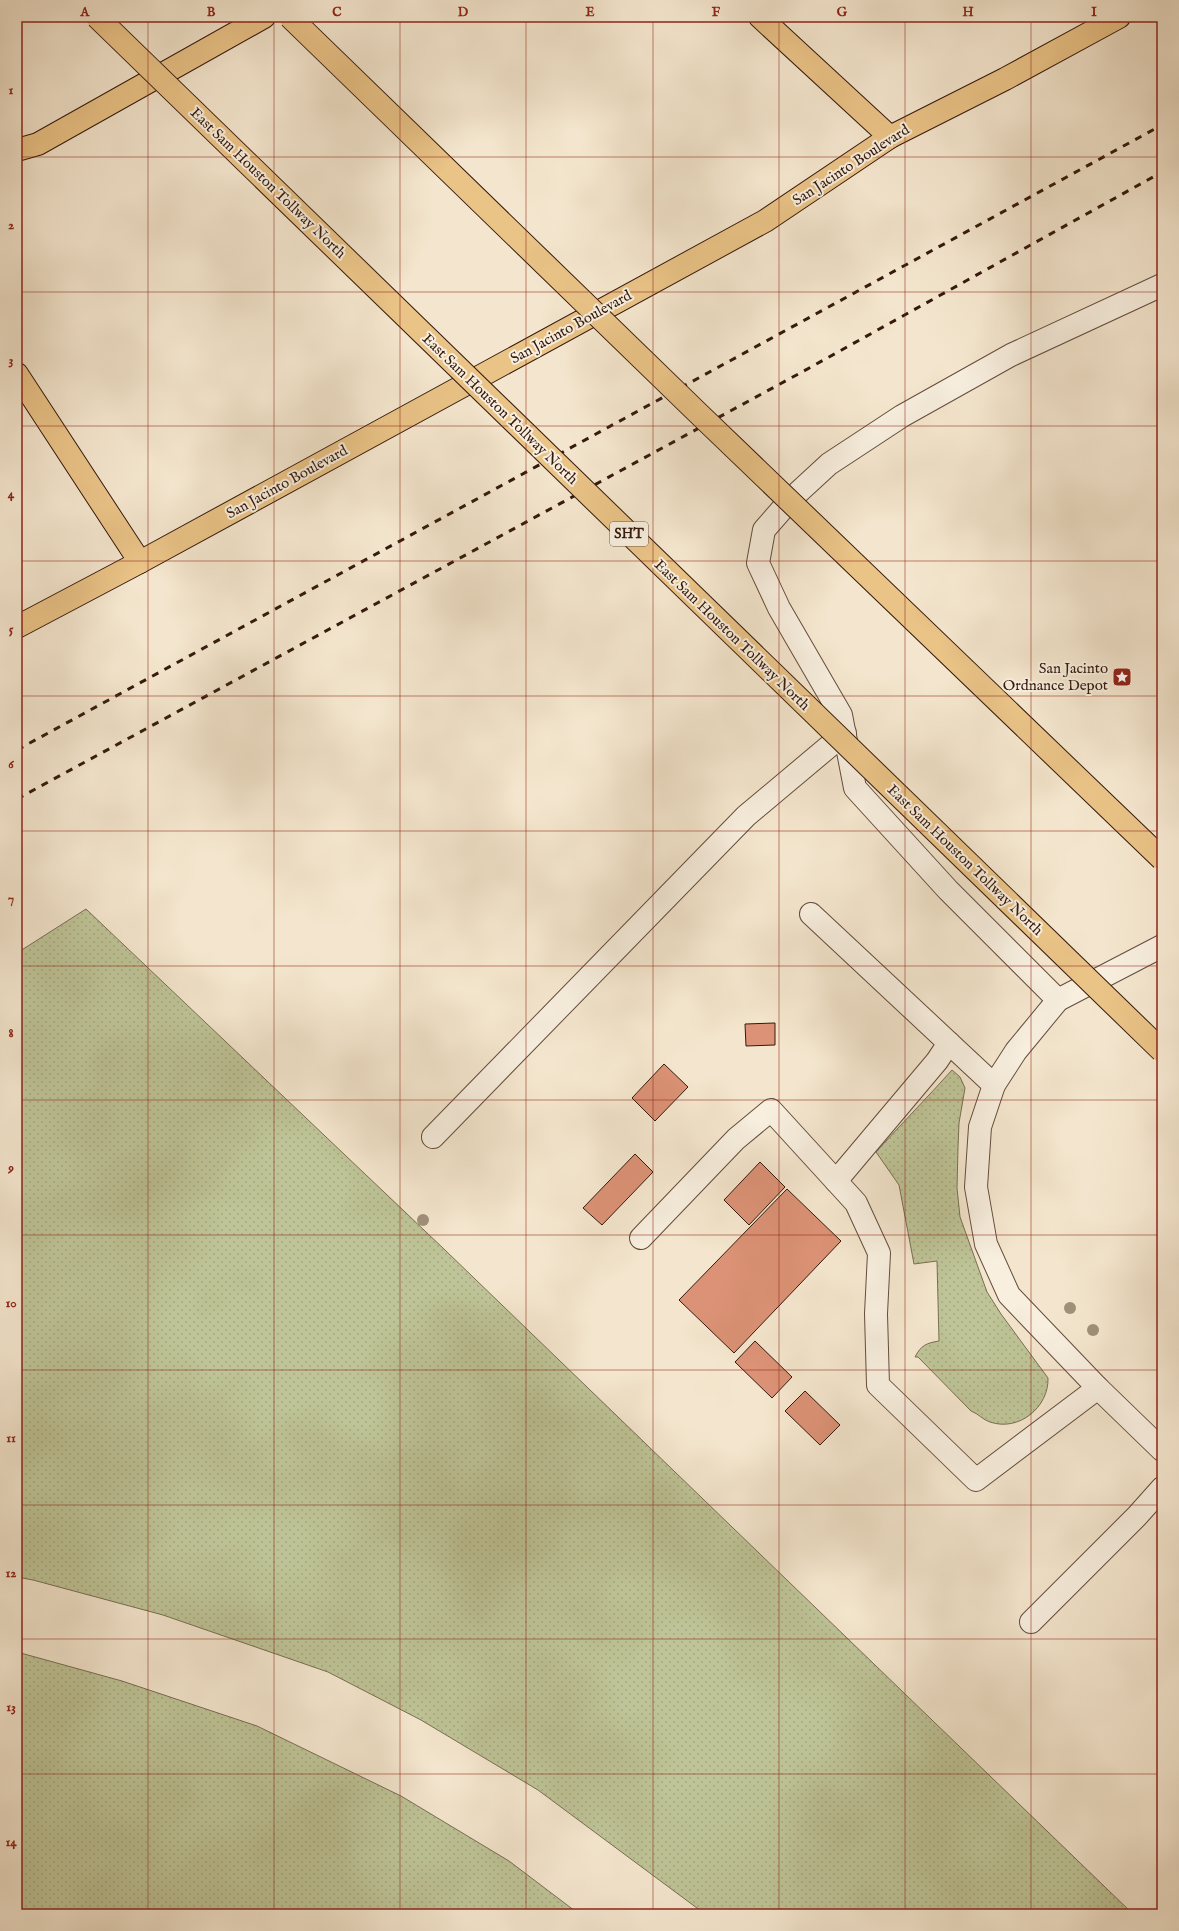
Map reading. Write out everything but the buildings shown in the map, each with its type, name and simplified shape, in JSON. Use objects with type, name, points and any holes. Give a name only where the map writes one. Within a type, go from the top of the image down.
[{"type":"main road","name":"East Sam Houston Tollway North","points":[[96,17],[1162,1051]]},
{"type":"main road","points":[[17,150],[38,144],[264,17]]},
{"type":"main road","points":[[290,17],[693,408],[1162,859]]},
{"type":"main road","points":[[760,17],[890,137]]},
{"type":"main road","name":"San Jacinto Boulevard","points":[[17,627],[140,562],[765,220],[890,137],[1005,79],[1119,17]]},
{"type":"main road","points":[[17,374],[140,562]]},
{"type":"lane","points":[[1058,1000],[948,890],[855,788],[842,715],[780,608],[758,563],[764,530],[790,499],[829,464],[902,416],[1011,355],[1162,285]]},
{"type":"lane","points":[[432,1137],[746,816],[845,733]]},
{"type":"lane","points":[[811,914],[994,1084]]},
{"type":"lane","points":[[1162,946],[1058,1000],[1016,1051],[994,1084],[980,1127],[976,1187],[986,1244],[1009,1295],[1098,1388],[1162,1450]]},
{"type":"lane","points":[[836,1181],[932,1067],[949,1043]]},
{"type":"lane","points":[[642,1238],[736,1139],[771,1110],[856,1203],[879,1253],[876,1314],[878,1385],[976,1480],[1098,1388]]},
{"type":"lane","points":[[1031,1622],[1137,1516],[1162,1488]]},
{"type":"green space","points":[[86,909],[445,1250],[1133,1914],[705,1914],[538,1790],[421,1720],[328,1672],[163,1615],[17,1577],[17,953]]},
{"type":"green space","points":[[952,1070],[960,1077],[965,1088],[959,1123],[958,1147],[957,1188],[960,1217],[987,1292],[1001,1314],[1048,1378],[1047,1389],[1038,1407],[1030,1415],[1011,1423],[1001,1424],[990,1422],[971,1411],[918,1357],[915,1357],[925,1345],[939,1341],[937,1261],[914,1264],[899,1185],[876,1152]]},
{"type":"green space","points":[[17,1652],[122,1681],[257,1726],[401,1796],[509,1861],[579,1914],[17,1914]]},
{"type":"railway","points":[[17,750],[1162,125]]},
{"type":"railway","points":[[17,799],[802,372],[1162,172]]},
{"type":"place","name":"San Jacinto Ordnance Depot","points":[[1122,677]]}]
